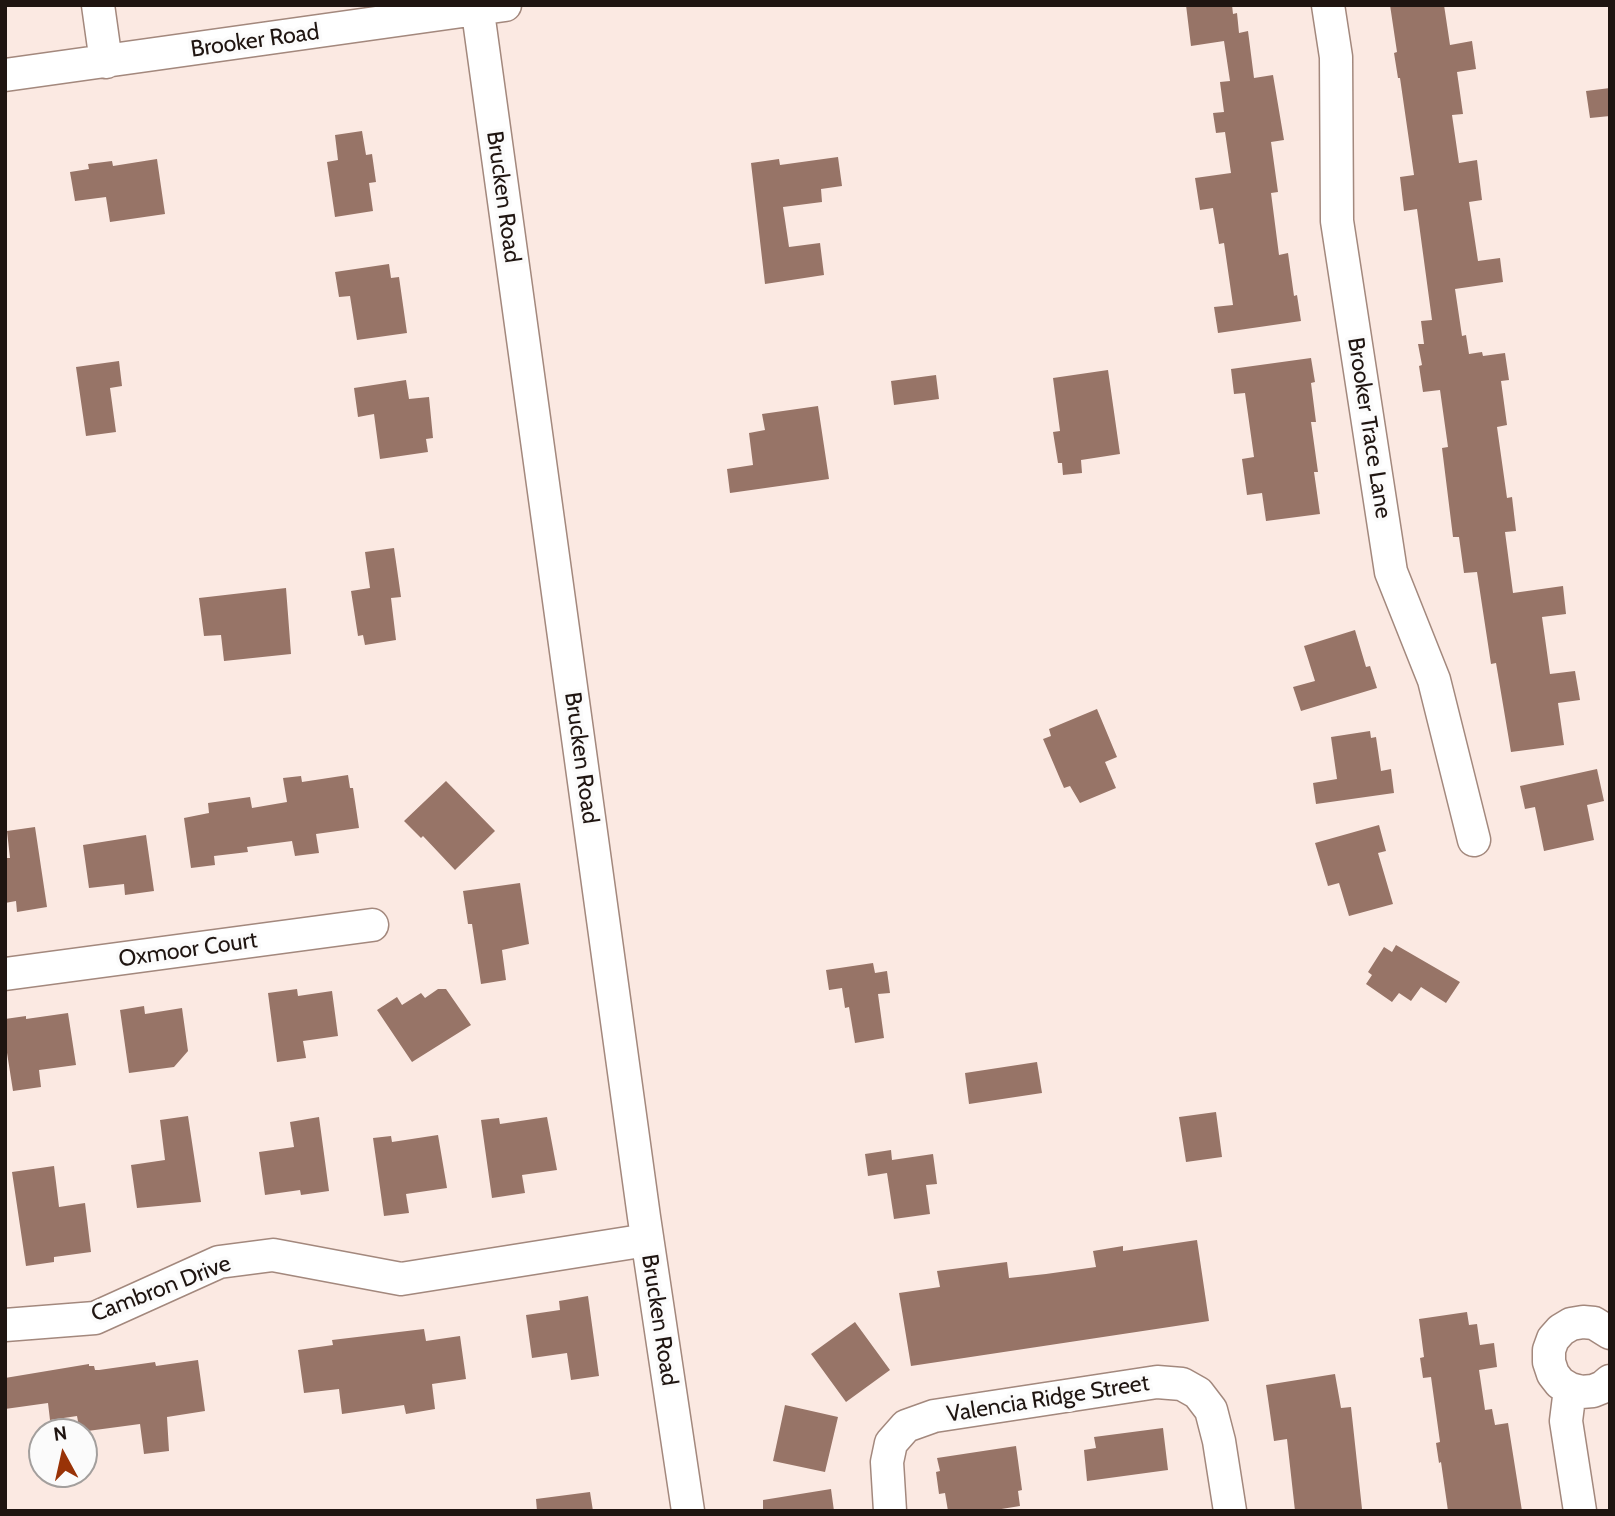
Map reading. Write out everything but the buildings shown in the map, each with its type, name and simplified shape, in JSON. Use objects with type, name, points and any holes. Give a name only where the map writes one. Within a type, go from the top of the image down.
[{"type":"street","points":[[98,5],[106,62]]},
{"type":"street","name":"Brooker Trace Lane","points":[[1328,5],[1336,57],[1337,221],[1391,572],[1434,680],[1474,840]]},
{"type":"street","name":"Brooker Road","points":[[5,75],[487,6]]},
{"type":"street","name":"Brucken Road","points":[[487,6],[647,1240],[688,1511]]},
{"type":"street","name":"Oxmoor Court","points":[[5,974],[372,925]]},
{"type":"street","name":"Cambron Drive","points":[[5,1325],[95,1318],[219,1262],[273,1255],[401,1279],[647,1240]]},
{"type":"street","points":[[1610,1333],[1594,1323],[1571,1324],[1553,1339],[1549,1350],[1553,1374],[1560,1383],[1570,1389],[1592,1391],[1610,1381]]},
{"type":"street","name":"Valencia Ridge Street","points":[[890,1511],[887,1462],[891,1443],[906,1426],[934,1416],[1157,1382],[1182,1384],[1198,1394],[1211,1410],[1219,1441],[1230,1511]]},
{"type":"street","points":[[1570,1389],[1566,1421],[1580,1511]]}]
